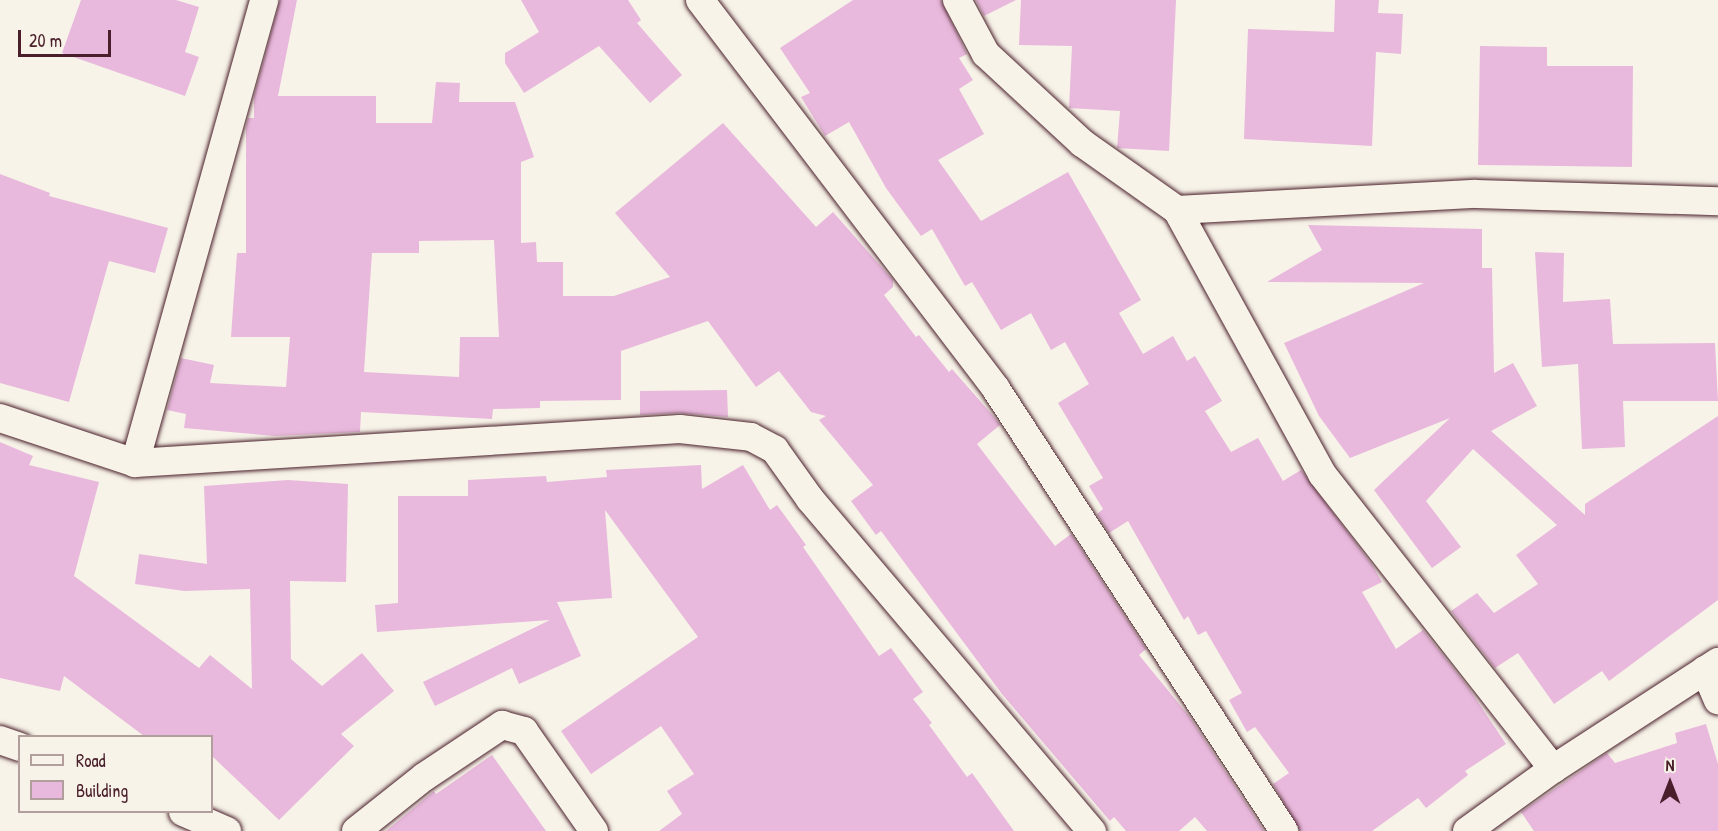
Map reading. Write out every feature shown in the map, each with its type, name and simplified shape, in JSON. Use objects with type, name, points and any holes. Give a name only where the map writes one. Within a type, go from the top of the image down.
[{"type":"street","points":[[135,463],[264,0]]},
{"type":"street","points":[[700,0],[996,389],[1284,831]]},
{"type":"street","points":[[957,0],[986,54],[1082,143],[1177,210],[1322,474],[1553,769]]},
{"type":"street","points":[[1177,210],[1476,194],[1718,201]]},
{"type":"street","points":[[0,418],[135,463],[669,430],[751,437],[775,450],[810,499],[1092,831]]},
{"type":"street","points":[[1467,831],[1553,769],[1712,666],[1718,700]]},
{"type":"street","points":[[356,831],[424,777],[496,727],[513,726],[524,731],[542,753],[594,831]]},
{"type":"street","points":[[0,740],[18,746]]},
{"type":"street","points":[[185,813],[227,831]]},
{"type":"building","points":[[81,0],[176,0],[199,7],[185,52],[199,57],[185,96],[62,53]]},
{"type":"building","points":[[280,0],[297,0],[278,96],[376,96],[376,123],[432,123],[436,82],[460,83],[459,102],[515,102],[534,157],[521,162],[521,243],[536,242],[537,262],[563,262],[563,296],[614,296],[670,277],[615,213],[723,123],[816,227],[833,212],[893,280],[893,287],[884,295],[916,337],[919,335],[949,372],[952,369],[1000,425],[977,444],[1055,546],[1071,534],[1146,649],[1139,655],[1189,716],[1264,831],[1207,831],[1195,817],[1179,831],[1126,831],[1114,817],[1110,821],[1002,694],[881,531],[876,535],[851,501],[873,485],[819,420],[826,416],[811,412],[779,371],[756,387],[708,321],[621,351],[621,400],[540,401],[540,408],[493,409],[492,419],[361,412],[360,432],[275,436],[184,428],[186,414],[167,410],[181,358],[214,365],[210,383],[286,387],[290,337],[231,337],[237,253],[246,253],[246,128],[248,118],[254,118],[254,96]],"holes":[[[494,240],[499,337],[460,337],[459,377],[364,372],[372,253],[419,253],[419,241]]]},
{"type":"building","points":[[521,0],[628,0],[641,20],[637,23],[682,75],[650,103],[599,46],[524,93],[505,63],[505,53],[539,32]]},
{"type":"building","points":[[853,0],[941,0],[967,54],[959,58],[973,80],[959,89],[984,134],[938,160],[981,221],[1068,172],[1141,300],[1119,313],[1143,354],[1173,336],[1187,361],[1195,356],[1222,401],[1205,411],[1231,452],[1258,438],[1283,481],[1301,470],[1373,566],[1382,582],[1362,592],[1396,649],[1423,630],[1468,687],[1506,744],[1465,771],[1468,775],[1426,808],[1418,798],[1372,831],[1300,831],[1273,784],[1289,773],[1255,727],[1247,732],[1229,700],[1242,693],[1206,631],[1198,635],[1188,616],[1184,620],[1128,521],[1109,533],[1097,514],[1103,509],[1089,486],[1103,478],[1058,403],[1089,384],[1065,342],[1051,350],[1031,313],[1001,330],[972,282],[965,286],[932,229],[921,236],[886,188],[849,122],[825,136],[801,97],[810,93],[780,48]]},
{"type":"building","points":[[976,0],[1016,0],[984,16]]},
{"type":"building","points":[[1021,0],[1176,0],[1169,151],[1117,148],[1120,111],[1069,108],[1072,46],[1019,45]]},
{"type":"building","points":[[1335,0],[1379,0],[1378,13],[1403,14],[1401,54],[1376,52],[1372,146],[1244,139],[1248,29],[1334,32]]},
{"type":"building","points":[[1480,46],[1547,47],[1547,66],[1633,66],[1632,167],[1478,165]]},
{"type":"building","points":[[0,174],[50,193],[49,196],[168,228],[155,273],[109,261],[69,402],[0,383]]},
{"type":"building","points":[[1308,225],[1482,229],[1482,268],[1492,268],[1494,373],[1513,363],[1537,406],[1491,431],[1585,515],[1585,504],[1718,416],[1718,600],[1609,681],[1602,671],[1554,704],[1518,653],[1495,668],[1451,611],[1477,593],[1494,613],[1538,584],[1516,555],[1557,525],[1473,449],[1426,501],[1461,547],[1432,568],[1374,490],[1450,418],[1350,458],[1319,416],[1284,343],[1424,283],[1267,282],[1322,250]]},
{"type":"building","points":[[1535,252],[1564,253],[1563,302],[1610,299],[1613,344],[1715,343],[1718,401],[1623,401],[1625,447],[1582,449],[1578,364],[1542,367]]},
{"type":"building","points":[[727,390],[728,417],[679,413],[640,415],[640,391]]},
{"type":"building","points":[[0,442],[33,456],[29,465],[99,482],[74,576],[199,668],[210,655],[252,689],[250,589],[184,591],[135,584],[139,554],[207,564],[204,486],[288,480],[348,484],[346,582],[290,581],[291,659],[322,686],[362,653],[394,691],[341,734],[354,746],[279,820],[213,757],[213,735],[143,735],[64,676],[60,691],[0,678]]},
{"type":"building","points":[[701,465],[702,489],[743,465],[770,510],[777,505],[806,545],[803,547],[879,656],[891,648],[923,692],[913,699],[932,723],[929,725],[967,777],[972,773],[1014,831],[659,831],[682,814],[667,791],[694,774],[661,726],[591,774],[561,731],[698,637],[605,510],[612,598],[557,602],[581,656],[519,684],[512,668],[435,706],[423,682],[550,620],[377,632],[375,605],[398,603],[398,496],[468,496],[468,480],[546,476],[547,482],[607,477],[606,470]]},
{"type":"building","points":[[1706,724],[1718,764],[1718,831],[1534,831],[1521,812],[1607,753],[1615,763],[1677,743],[1675,733]]},
{"type":"building","points":[[492,755],[546,831],[386,831],[434,791],[436,794]]}]
